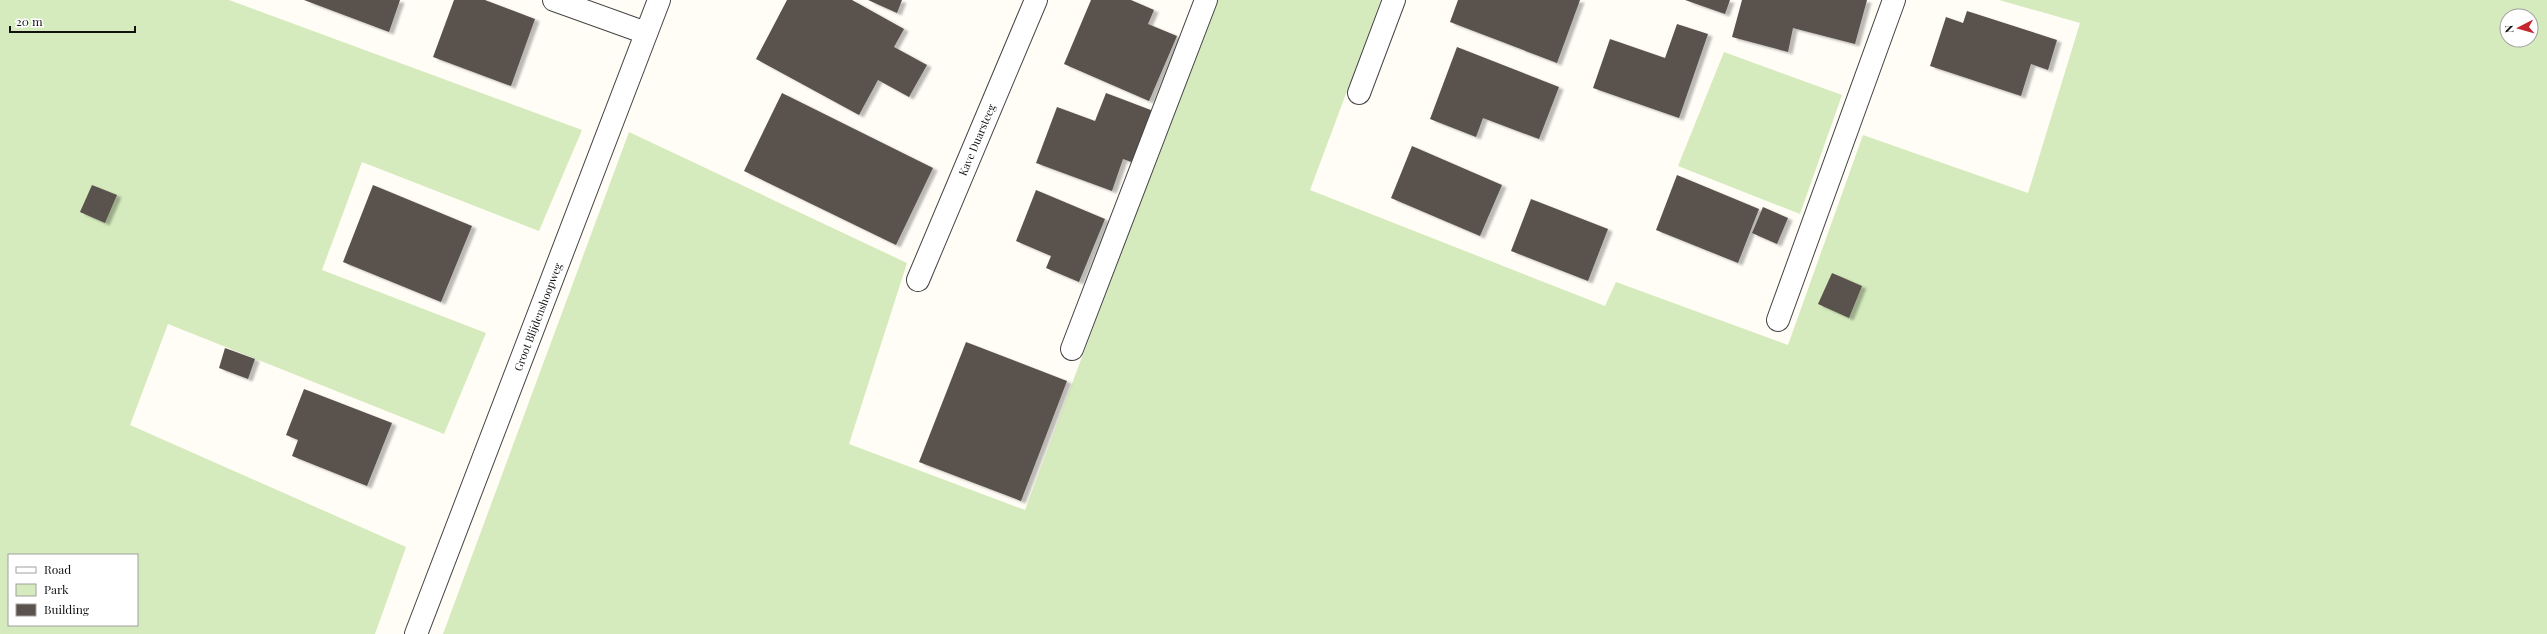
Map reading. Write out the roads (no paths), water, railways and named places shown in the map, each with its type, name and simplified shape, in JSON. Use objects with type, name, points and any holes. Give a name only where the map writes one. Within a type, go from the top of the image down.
[{"type":"street","points":[[554,0],[646,33]]},
{"type":"street","name":"Groot Blijdenshoopweg","points":[[416,634],[659,0]]},
{"type":"street","name":"Kave Duarsteeg","points":[[918,280],[1036,0]]},
{"type":"street","points":[[1072,349],[1206,0]]},
{"type":"street","points":[[1359,93],[1394,0]]},
{"type":"street","points":[[1778,320],[1894,0]]}]
